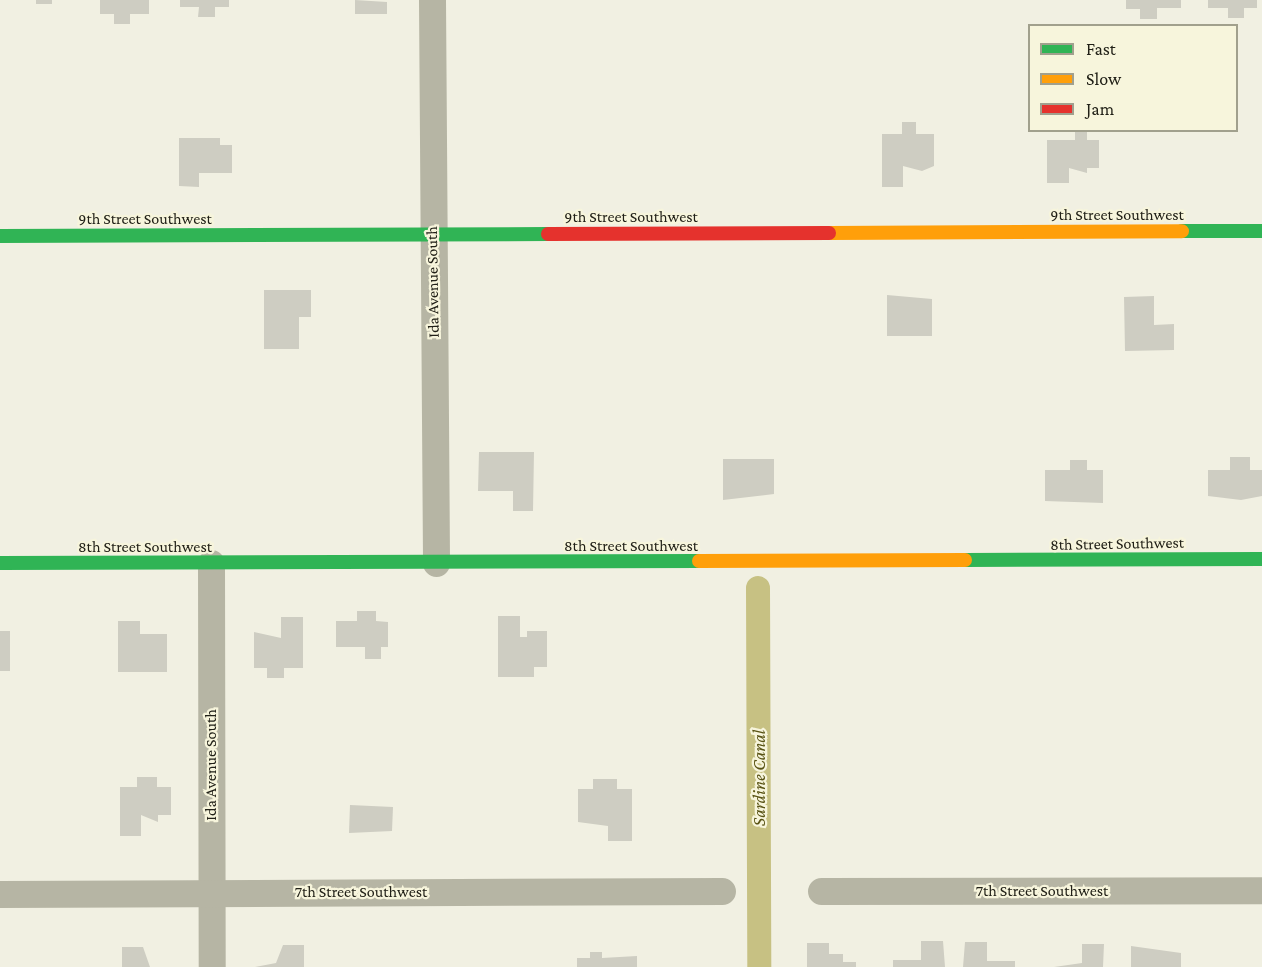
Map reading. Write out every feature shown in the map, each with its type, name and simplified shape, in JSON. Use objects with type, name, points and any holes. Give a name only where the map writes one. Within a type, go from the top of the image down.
[{"type":"street","name":"Ida Avenue South","points":[[432,0],[436,563]]},
{"type":"street","name":"9th Street Southwest","points":[[0,236],[1262,231]]},
{"type":"street","name":"8th Street Southwest","points":[[0,563],[1262,559]]},
{"type":"street","name":"Ida Avenue South","points":[[211,563],[212,967]]},
{"type":"street","name":"7th Street Southwest","points":[[821,891],[1262,890]]},
{"type":"street","name":"7th Street Southwest","points":[[0,894],[722,891]]},
{"type":"building","points":[[36,0],[52,0],[52,4],[36,4]]},
{"type":"building","points":[[100,0],[149,0],[149,14],[130,14],[130,24],[114,24],[114,14],[100,14]]},
{"type":"building","points":[[180,0],[229,0],[229,7],[215,7],[215,17],[198,17],[199,7],[180,7]]},
{"type":"building","points":[[355,0],[387,2],[387,14],[355,14]]},
{"type":"building","points":[[1126,0],[1181,0],[1181,8],[1157,8],[1157,19],[1140,19],[1140,9],[1126,9]]},
{"type":"building","points":[[1208,0],[1257,0],[1257,8],[1244,8],[1244,18],[1228,18],[1228,8],[1208,8]]},
{"type":"building","points":[[902,122],[916,122],[916,134],[934,134],[934,166],[922,171],[903,166],[903,187],[882,187],[882,134],[902,134]]},
{"type":"building","points":[[1075,132],[1087,132],[1087,140],[1099,140],[1099,168],[1087,168],[1087,173],[1069,168],[1069,183],[1047,183],[1047,140],[1075,140]]},
{"type":"building","points":[[179,138],[220,138],[220,145],[232,145],[232,173],[199,173],[199,187],[179,186]]},
{"type":"building","points":[[264,290],[311,290],[311,317],[299,317],[299,349],[264,349]]},
{"type":"building","points":[[887,295],[932,299],[932,336],[887,336]]},
{"type":"building","points":[[1154,296],[1154,325],[1174,324],[1174,350],[1125,351],[1124,297]]},
{"type":"building","points":[[479,452],[534,452],[533,511],[513,511],[513,491],[478,491]]},
{"type":"building","points":[[1230,457],[1250,457],[1250,470],[1262,470],[1262,496],[1241,500],[1208,496],[1208,470],[1230,470]]},
{"type":"building","points":[[723,459],[774,459],[774,494],[723,500]]},
{"type":"building","points":[[1070,460],[1087,460],[1087,470],[1103,470],[1103,503],[1045,501],[1045,470],[1070,470]]},
{"type":"building","points":[[357,611],[376,611],[376,621],[388,622],[388,647],[381,647],[381,659],[365,659],[365,647],[336,647],[336,621],[357,621]]},
{"type":"building","points":[[498,616],[520,616],[520,637],[527,637],[527,631],[547,631],[547,667],[534,667],[534,677],[498,677]]},
{"type":"building","points":[[281,617],[303,617],[303,668],[284,668],[284,678],[267,678],[267,668],[254,668],[254,632],[281,638]]},
{"type":"building","points":[[118,621],[140,621],[140,634],[167,634],[167,672],[118,672]]},
{"type":"building","points":[[0,631],[10,631],[10,671],[0,671]]},
{"type":"building","points":[[137,777],[157,777],[157,787],[171,787],[171,815],[158,815],[158,822],[141,815],[141,836],[120,836],[120,787],[137,787]]},
{"type":"building","points":[[593,779],[617,779],[617,789],[632,789],[632,841],[608,841],[608,826],[578,822],[578,789],[593,789]]},
{"type":"building","points":[[350,805],[393,807],[392,831],[349,833]]},
{"type":"building","points":[[921,941],[943,941],[945,967],[893,967],[893,960],[921,960]]},
{"type":"building","points":[[965,942],[987,942],[987,961],[1015,961],[1015,967],[963,967]]},
{"type":"building","points":[[807,943],[829,943],[829,954],[843,954],[843,962],[856,962],[856,967],[807,967]]},
{"type":"building","points":[[1082,944],[1104,944],[1103,967],[1054,967],[1082,963]]},
{"type":"building","points":[[283,945],[304,945],[304,967],[255,967],[276,963]]},
{"type":"building","points":[[1131,946],[1181,953],[1181,967],[1131,967]]},
{"type":"building","points":[[122,947],[143,947],[150,967],[122,967]]},
{"type":"building","points":[[590,952],[602,952],[602,958],[637,956],[637,967],[577,967],[577,958],[590,958]]},
{"type":"waterway","name":"Sardine Canal","points":[[758,588],[759,967]]},
{"type":"traffic: fast","points":[[1182,231],[1262,231]]},
{"type":"traffic: fast","points":[[0,236],[548,234]]},
{"type":"traffic: fast","points":[[965,560],[1262,559]]},
{"type":"traffic: fast","points":[[0,563],[699,561]]},
{"type":"traffic: slow","points":[[829,233],[1182,231]]},
{"type":"traffic: slow","points":[[699,561],[965,560]]},
{"type":"traffic: jam","points":[[548,234],[829,233]]}]
